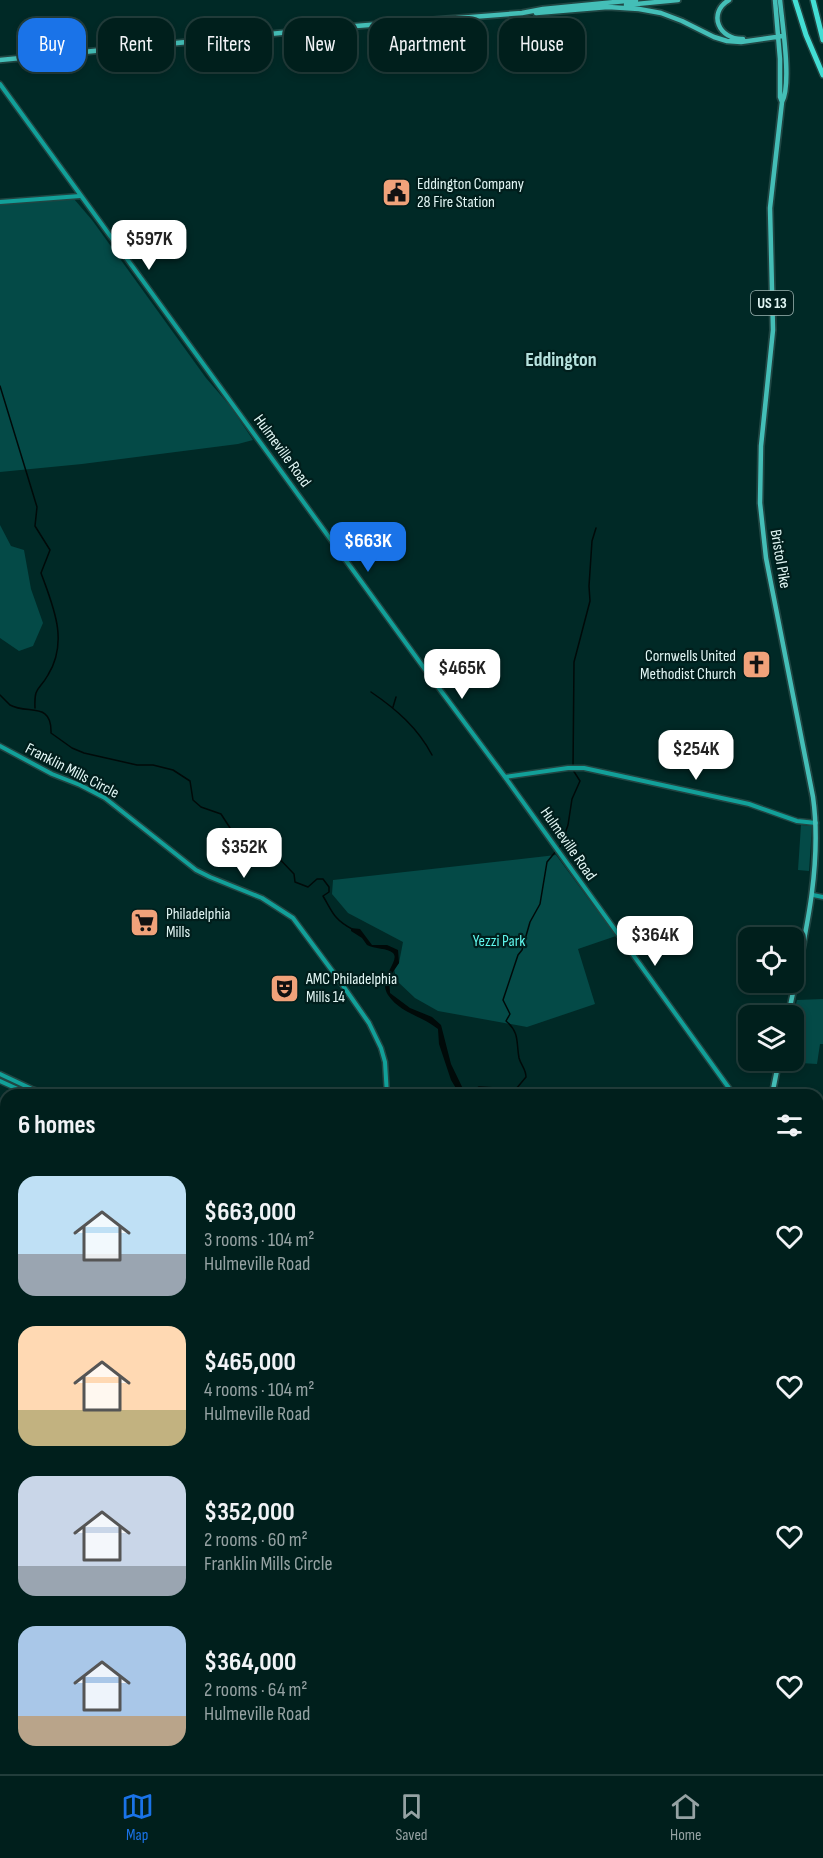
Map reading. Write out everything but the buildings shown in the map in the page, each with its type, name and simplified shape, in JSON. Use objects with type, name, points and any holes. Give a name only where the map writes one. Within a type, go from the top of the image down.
[{"type":"highway","points":[[795,0],[806,35],[823,75]]},
{"type":"highway","points":[[813,0],[823,40]]},
{"type":"main road","points":[[613,2],[620,0]]},
{"type":"main road","points":[[2,60],[343,27],[534,12],[543,9],[636,0]]},
{"type":"main road","points":[[534,12],[544,14],[678,0]]},
{"type":"main road","points":[[729,0],[722,5],[718,14],[718,23],[724,34],[738,39],[780,36]]},
{"type":"main road","name":"Bristol Pike","points":[[775,0],[780,36]]},
{"type":"main road","name":"Bristol Pike","points":[[780,0],[780,96],[782,102],[770,208],[772,336],[761,446],[760,503],[766,558],[812,791],[816,823],[813,895],[790,1005]]},
{"type":"main road","points":[[608,7],[661,13],[723,41],[737,42],[780,36]]},
{"type":"main road","name":"Hulmeville Road","points":[[0,84],[730,1089]]},
{"type":"main road","points":[[0,202],[81,196]]},
{"type":"main road","name":"Franklin Mills Circle","points":[[0,746],[52,774],[105,798],[196,870],[262,898],[293,918],[339,980],[374,1034],[385,1062],[387,1089]]},
{"type":"main road","points":[[505,777],[573,767],[591,769],[749,804],[797,821],[816,823]]},
{"type":"main road","points":[[813,895],[823,897]]},
{"type":"main road","points":[[773,1089],[777,1071]]},
{"type":"main road","points":[[0,1074],[32,1089]]},
{"type":"main road","points":[[0,1081],[18,1089]]},
{"type":"green space","points":[[74,199],[92,220],[206,378],[231,407],[253,440],[238,444],[82,464],[0,472],[0,205]]},
{"type":"green space","points":[[0,525],[11,546],[24,550],[31,589],[43,623],[33,646],[19,651],[0,638]]},
{"type":"green space","points":[[801,825],[812,826],[809,871],[798,870]]},
{"type":"green space","name":"Yezzi Park","points":[[556,855],[616,936],[578,949],[595,1004],[527,1027],[438,1011],[415,998],[397,981],[394,969],[399,963],[403,942],[348,913],[332,894],[333,880]]},
{"type":"green space","points":[[823,999],[823,1044],[820,1044],[817,1064],[804,1063],[804,1005],[796,1005],[797,1000]]},
{"type":"shaded area","points":[[351,928],[360,929],[372,945],[387,945],[398,950],[399,963],[389,978],[390,993],[410,1008],[432,1017],[441,1025],[451,1064],[463,1089],[456,1089],[451,1080],[439,1044],[438,1029],[399,1006],[388,995],[385,982],[394,961],[393,953],[367,945],[362,938],[351,931]]},
{"type":"waterway","points":[[0,386],[37,507],[35,526],[50,550],[41,573],[57,624],[57,649],[48,675],[36,692],[35,708]]},
{"type":"waterway","points":[[516,1089],[526,1077],[519,1058],[517,1038],[514,1030],[506,1021],[510,1014],[503,1000],[530,922],[540,904],[547,862],[561,845],[568,825],[572,799],[580,781],[573,770],[574,662],[590,601],[592,541],[596,528]]},
{"type":"waterway","points":[[371,692],[406,720],[432,755]]},
{"type":"waterway","points":[[0,695],[10,705],[17,708],[43,713],[48,717],[51,733],[72,748],[84,753],[137,765],[153,765],[173,770],[190,781],[193,800],[201,807],[221,814],[232,831],[272,851],[294,874],[295,882],[308,887],[317,879],[323,879],[329,887],[329,892],[323,896],[337,919],[352,929]]},
{"type":"waterway","points":[[393,707],[396,697]]},
{"type":"waterway","points":[[476,1089],[479,1087],[516,1089]]},
{"type":"place","name":"Eddington Company 28 Fire Station","points":[[396,193]]},
{"type":"place","name":"Cornwells United Methodist Church","points":[[757,665]]},
{"type":"place","name":"Philadelphia Mills","points":[[145,923]]},
{"type":"place","name":"AMC Philadelphia Mills 14","points":[[285,988]]},
{"type":"district","name":"Eddington","points":[[561,360]]}]
